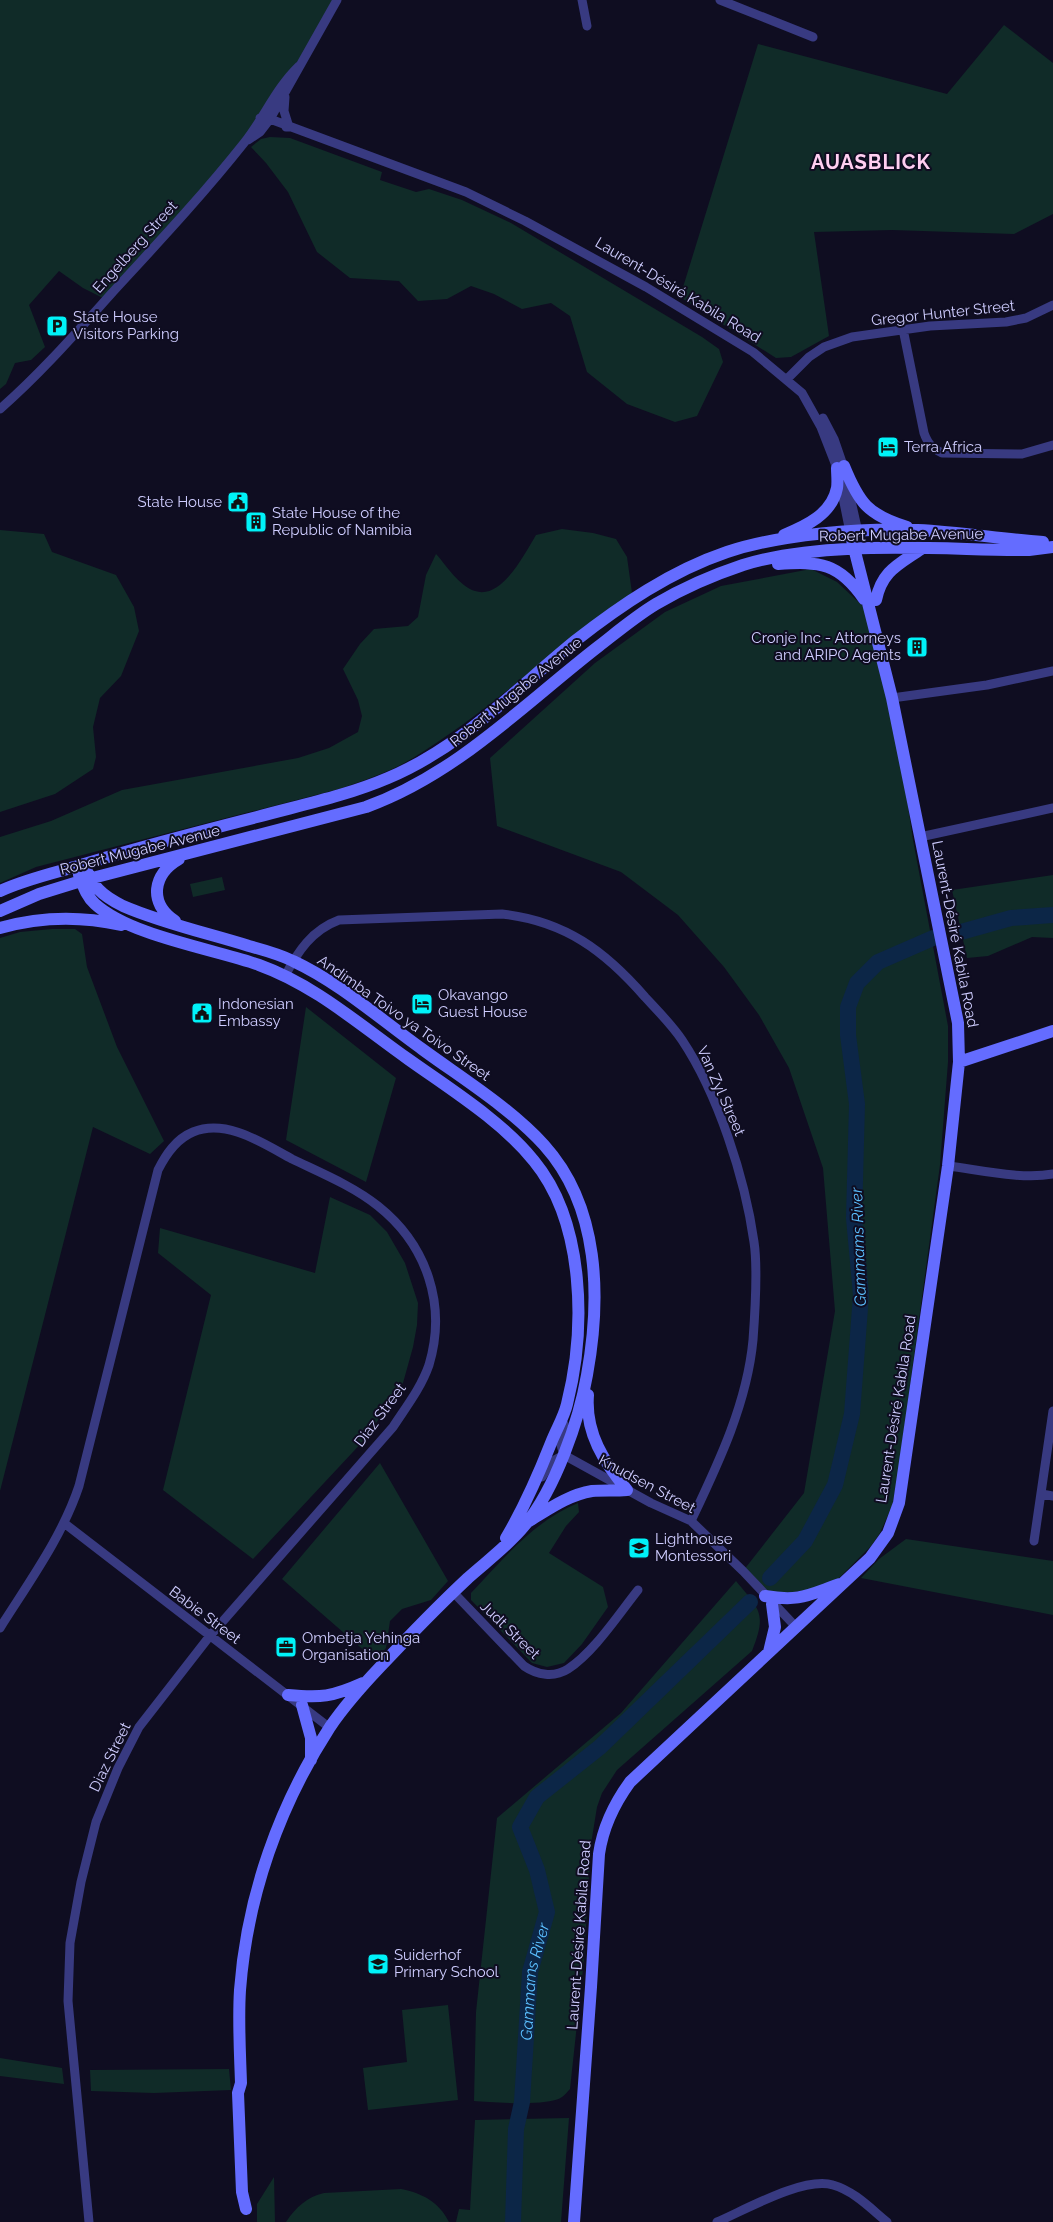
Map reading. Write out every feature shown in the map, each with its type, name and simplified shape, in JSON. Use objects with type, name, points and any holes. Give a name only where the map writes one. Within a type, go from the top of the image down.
[{"type":"street","name":"Engelberg Street","points":[[0,409],[19,392],[77,331],[177,222],[246,142],[286,93],[299,66],[337,0]]},
{"type":"street","points":[[582,0],[587,26]]},
{"type":"street","points":[[720,0],[813,37]]},
{"type":"street","name":"Engelberg Street","points":[[246,142],[260,132],[265,118],[289,76],[299,66]]},
{"type":"street","points":[[286,93],[283,105],[289,127]]},
{"type":"street","name":"Laurent-Désiré Kabila Road","points":[[265,118],[466,192],[525,221],[708,323],[754,352],[802,393],[841,467],[858,550],[873,604],[879,652],[892,698],[958,1023],[959,1062],[948,1166],[899,1503],[888,1533],[870,1558],[848,1581],[630,1782],[613,1806],[605,1826],[600,1846],[596,1880],[592,1987],[574,2222]]},
{"type":"street","name":"Laurent-Désiré Kabila Road","points":[[260,132],[272,126],[289,127]]},
{"type":"street","name":"Gregor Hunter Street","points":[[787,379],[803,362],[824,347],[852,337],[903,329],[1006,322],[1026,318],[1053,305]]},
{"type":"street","points":[[903,329],[924,433],[928,443],[934,449],[942,453],[1022,454],[1053,445]]},
{"type":"street","points":[[841,467],[856,494],[867,507],[890,522],[917,530]]},
{"type":"street","points":[[760,544],[798,530],[823,513],[837,488],[841,467]]},
{"type":"street","name":"Robert Mugabe Avenue","points":[[0,891],[80,865],[347,793],[390,777],[431,756],[464,735],[574,642],[616,610],[649,589],[698,563],[728,552],[760,544],[854,532],[917,530],[1053,543]]},
{"type":"street","name":"Robert Mugabe Avenue","points":[[0,911],[39,894],[85,880],[185,856],[366,807],[407,790],[468,752],[576,664],[655,604],[724,572],[744,565],[787,556],[858,550],[1020,550],[1053,547]]},
{"type":"street","points":[[724,572],[780,564],[814,562],[826,565],[845,576],[873,604],[882,580],[888,573],[921,549]]},
{"type":"street","points":[[892,698],[987,685],[1053,671]]},
{"type":"street","points":[[920,838],[1053,808]]},
{"type":"street","points":[[181,925],[167,916],[159,903],[156,892],[163,872],[172,863],[185,856]]},
{"type":"street","name":"Andimba Toivo ya Toivo Street","points":[[80,865],[91,899],[102,909],[120,920],[157,934],[259,965],[285,976],[332,1005],[440,1082],[508,1134],[534,1161],[554,1189],[566,1218],[575,1264],[578,1318],[576,1357],[560,1442],[564,1455]]},
{"type":"street","name":"Andimba Toivo ya Toivo Street","points":[[85,880],[102,894],[132,910],[293,961],[346,994],[470,1083],[520,1122],[546,1147],[568,1178],[583,1213],[589,1238],[595,1295],[594,1340],[585,1385],[564,1455],[527,1523],[415,1628],[368,1680],[330,1728],[286,1808],[268,1849],[252,1906],[240,1990],[241,2083],[244,2091],[246,2116],[248,2179],[246,2216]]},
{"type":"street","name":"Van Zyl Street","points":[[285,976],[309,939],[321,928],[339,920],[502,914],[523,916],[569,933],[592,946],[622,970],[682,1040],[700,1073],[728,1136],[746,1196],[755,1244],[753,1341],[740,1406],[713,1476],[691,1521]]},
{"type":"street","points":[[0,928],[44,920],[81,919],[99,920],[157,934]]},
{"type":"street","points":[[959,1062],[1053,1031]]},
{"type":"street","name":"Diaz Street","points":[[0,1628],[64,1523],[79,1486],[156,1179],[168,1151],[194,1132],[226,1129],[247,1136],[351,1188],[378,1206],[404,1231],[419,1254],[430,1283],[436,1308],[435,1333],[428,1365],[415,1394],[393,1427],[209,1636],[139,1727],[118,1768],[96,1822],[81,1882],[70,1943],[68,2001],[89,2222]]},
{"type":"street","points":[[948,1166],[1022,1175],[1041,1176],[1053,1174]]},
{"type":"street","points":[[594,1340],[587,1407],[590,1426],[596,1445],[609,1469],[627,1490]]},
{"type":"street","name":"Andimba Toivo ya Toivo Street","points":[[498,1551],[534,1484],[567,1405]]},
{"type":"street","points":[[1034,1541],[1053,1411]]},
{"type":"street","name":"Andimba Toivo ya Toivo Street","points":[[534,1484],[543,1477],[551,1462],[564,1455]]},
{"type":"street","name":"Knudsen Street","points":[[564,1455],[627,1490],[691,1521],[743,1571],[796,1628]]},
{"type":"street","points":[[527,1523],[560,1502],[575,1496],[592,1491],[627,1490]]},
{"type":"street","points":[[1042,1494],[1053,1496]]},
{"type":"street","name":"Babie Street","points":[[64,1523],[330,1728]]},
{"type":"street","points":[[770,1652],[775,1624],[768,1600],[798,1599],[848,1581]]},
{"type":"street","name":"Judt Street","points":[[453,1592],[524,1666],[539,1674],[546,1674],[558,1673],[577,1662],[594,1645],[638,1590]]},
{"type":"street","points":[[288,1695],[334,1696],[368,1680]]},
{"type":"street","points":[[302,1705],[311,1738],[311,1762]]},
{"type":"street","points":[[717,2222],[789,2190],[816,2183],[832,2184],[844,2190],[886,2222]]},
{"type":"green space","points":[[0,0],[337,0],[246,142],[103,298],[83,288],[59,271],[29,305],[45,347],[31,360],[15,363],[6,384],[0,389]]},
{"type":"green space","points":[[1004,25],[1053,63],[1053,214],[1014,234],[892,230],[814,232],[829,336],[791,357],[776,358],[680,297],[758,44],[947,94]]},
{"type":"green space","points":[[270,137],[290,138],[382,172],[380,180],[416,192],[429,189],[462,200],[511,223],[702,337],[719,349],[723,362],[697,416],[675,422],[627,404],[587,372],[570,316],[551,303],[522,309],[494,294],[471,286],[447,299],[418,301],[399,281],[350,278],[317,252],[288,192],[251,147],[261,139]]},
{"type":"green space","points":[[562,529],[593,533],[616,539],[627,557],[632,593],[470,719],[413,758],[386,772],[339,789],[36,867],[0,883],[0,837],[51,821],[122,790],[298,758],[329,748],[358,732],[362,716],[358,700],[343,669],[360,644],[374,629],[408,626],[418,617],[426,575],[436,554],[464,585],[475,591],[485,592],[494,589],[512,573],[536,535]]},
{"type":"green space","points":[[0,530],[44,534],[52,552],[116,575],[134,607],[139,631],[121,676],[100,698],[93,727],[96,757],[93,769],[55,794],[0,812]]},
{"type":"green space","points":[[811,569],[837,582],[866,609],[892,698],[913,840],[948,1026],[948,1062],[940,1165],[892,1506],[880,1533],[871,1546],[830,1587],[765,1596],[743,1571],[804,1493],[835,1311],[823,1168],[789,1068],[759,1015],[724,967],[678,915],[621,872],[497,826],[490,758],[595,663],[665,612],[721,586]]},
{"type":"green space","points":[[1053,875],[1053,938],[1032,937],[988,956],[967,958],[952,890]]},
{"type":"green space","points":[[222,877],[225,890],[193,897],[190,884]]},
{"type":"green space","points":[[75,929],[82,934],[87,967],[117,1047],[164,1141],[150,1154],[93,1127],[0,1491],[0,938],[20,932]]},
{"type":"green space","points":[[306,1007],[396,1078],[366,1182],[286,1140]]},
{"type":"green space","points":[[330,1197],[370,1215],[387,1232],[405,1263],[418,1303],[413,1347],[403,1383],[366,1438],[253,1559],[163,1490],[211,1295],[158,1253],[160,1228],[315,1273]]},
{"type":"green space","points":[[380,1463],[448,1581],[431,1600],[402,1609],[390,1621],[386,1648],[375,1660],[282,1579]]},
{"type":"green space","points":[[578,1503],[579,1512],[566,1526],[549,1553],[603,1587],[608,1607],[582,1644],[564,1663],[547,1667],[532,1663],[471,1600],[471,1593],[507,1554],[533,1530]]},
{"type":"green space","points":[[906,1539],[1053,1561],[1053,1615],[861,1578],[879,1559]]},
{"type":"green space","points":[[736,1581],[751,1599],[759,1613],[759,1628],[752,1651],[617,1770],[602,1793],[597,1807],[591,1844],[584,1959],[570,2089],[562,2097],[545,2102],[474,2101],[476,2012],[497,1818],[621,1713]]},
{"type":"green space","points":[[448,2005],[458,2100],[368,2110],[363,2068],[407,2062],[402,2010]]},
{"type":"green space","points":[[0,2058],[62,2068],[64,2084],[0,2076]]},
{"type":"green space","points":[[229,2069],[231,2090],[154,2093],[91,2091],[90,2070]]},
{"type":"green space","points":[[569,2118],[561,2222],[456,2222],[459,2209],[470,2210],[475,2120]]},
{"type":"green space","points":[[274,2177],[275,2222],[257,2222],[257,2204]]},
{"type":"green space","points":[[401,2189],[423,2196],[435,2204],[449,2222],[286,2222],[302,2203],[324,2193]]},
{"type":"waterway","name":"Gammams River","points":[[961,932],[1011,918],[1053,915]]},
{"type":"waterway","name":"Gammams River","points":[[770,1578],[805,1541],[835,1485],[852,1414],[861,1295],[854,1218],[857,1104],[848,1035],[848,1007],[857,983],[878,962],[933,938]]},
{"type":"waterway","name":"Gammams River","points":[[513,2222],[516,2129],[522,2102],[530,1972],[547,1912],[537,1870],[520,1827],[537,1797],[600,1747],[750,1602]]},
{"type":"place","name":"State House Visitors Parking","points":[[57,326]]},
{"type":"place","name":"Terra Africa","points":[[888,447]]},
{"type":"place","name":"State House","points":[[238,502]]},
{"type":"place","name":"State House of the Republic of Namibia","points":[[256,522]]},
{"type":"place","name":"Cronje Inc - Attorneys and ARIPO Agents","points":[[917,647]]},
{"type":"place","name":"Okavango Guest House","points":[[422,1004]]},
{"type":"place","name":"Indonesian Embassy","points":[[202,1013]]},
{"type":"place","name":"Lighthouse Montessori","points":[[639,1548]]},
{"type":"place","name":"Ombetja Yehinga Organisation","points":[[286,1647]]},
{"type":"place","name":"Suiderhof Primary School","points":[[378,1964]]},
{"type":"district","name":"AUASBLICK","points":[[871,162]]}]
